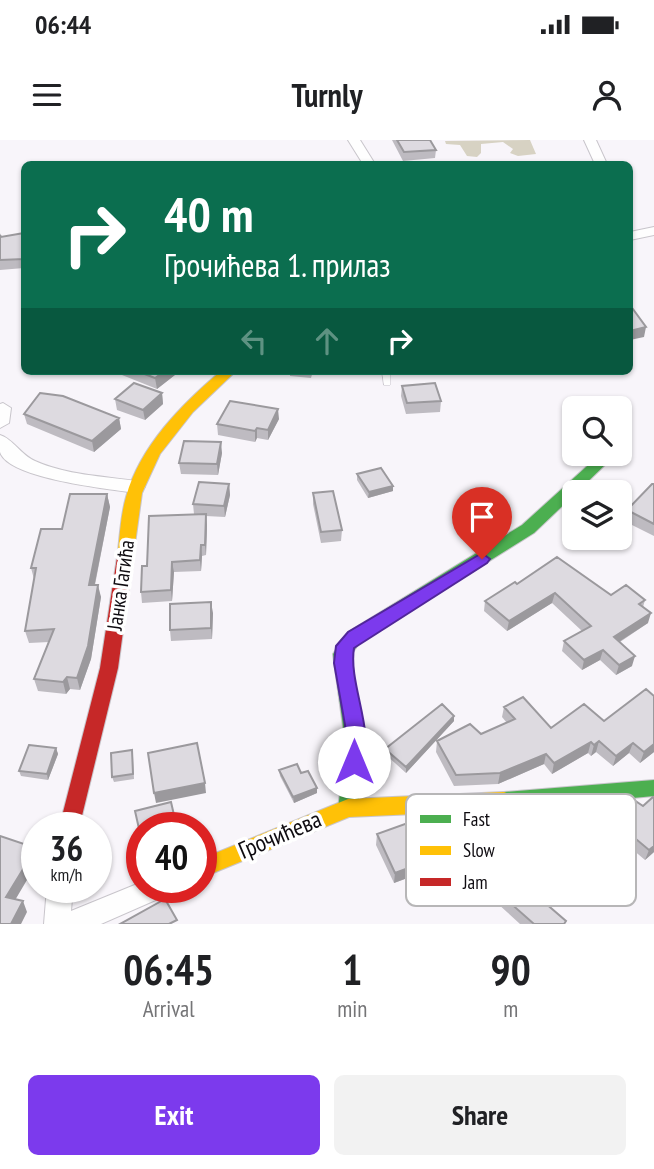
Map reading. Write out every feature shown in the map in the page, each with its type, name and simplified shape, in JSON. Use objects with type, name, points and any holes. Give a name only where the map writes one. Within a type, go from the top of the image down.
[{"type":"street","points":[[354,140],[367,161]]},
{"type":"street","points":[[590,140],[600,161]]},
{"type":"street","points":[[633,231],[654,231]]},
{"type":"street","name":"Јанка Гагића","points":[[73,812],[109,668],[136,486],[164,438],[206,389],[224,375]]},
{"type":"street","points":[[0,441],[7,453],[41,470],[136,486]]},
{"type":"street","points":[[348,808],[355,748],[343,663],[345,646],[354,637],[528,529],[596,466]]},
{"type":"street","name":"Грочићева","points":[[592,794],[654,788]]},
{"type":"street","name":"Грочићева","points":[[217,862],[348,808],[406,805]]},
{"type":"street","points":[[71,924],[126,901]]},
{"type":"street","points":[[57,924],[59,903]]},
{"type":"lane","points":[[386,375],[387,383]]},
{"type":"shaded area","points":[[530,140],[536,154],[518,156],[510,153],[513,149],[503,142],[481,144],[481,153],[477,157],[467,156],[460,145],[446,144],[445,141]]},
{"type":"building","points":[[397,140],[430,140],[436,150],[404,152]]},
{"type":"building","points":[[21,234],[21,259],[0,260],[0,235]]},
{"type":"building","points":[[633,309],[646,327],[633,330]]},
{"type":"building","points":[[134,383],[162,393],[143,410],[115,399]]},
{"type":"building","points":[[435,383],[441,401],[407,403],[402,386]]},
{"type":"building","points":[[40,393],[63,396],[119,418],[92,441],[24,414]]},
{"type":"building","points":[[230,401],[278,409],[268,430],[257,428],[255,431],[217,424]]},
{"type":"building","points":[[184,441],[221,442],[217,464],[179,463]]},
{"type":"building","points":[[381,468],[393,486],[369,492],[357,474]]},
{"type":"building","points":[[199,482],[229,484],[224,506],[193,504]]},
{"type":"building","points":[[654,484],[654,524],[632,513],[632,505]]},
{"type":"building","points":[[333,491],[342,530],[321,532],[313,493]]},
{"type":"building","points":[[70,494],[107,494],[89,585],[98,585],[88,646],[77,678],[67,677],[63,682],[34,679],[54,629],[25,631],[36,568],[31,568],[41,529],[62,529]]},
{"type":"building","points":[[206,514],[205,545],[201,545],[200,560],[172,562],[171,590],[141,592],[142,566],[147,566],[149,516]]},
{"type":"building","points":[[557,557],[611,595],[626,585],[645,600],[639,604],[651,613],[614,637],[635,656],[619,665],[603,650],[584,660],[564,641],[591,626],[555,593],[509,621],[485,601],[515,582],[517,584]]},
{"type":"building","points":[[211,602],[211,628],[170,630],[170,604]]},
{"type":"building","points":[[646,689],[654,696],[654,744],[644,752],[633,743],[616,756],[599,741],[594,745],[591,742],[554,763],[546,754],[500,773],[456,775],[437,741],[470,724],[481,734],[515,719],[504,707],[523,697],[551,728],[584,704],[604,721]]},
{"type":"building","points":[[442,704],[454,716],[406,767],[385,749]]},
{"type":"building","points":[[197,743],[205,783],[154,793],[148,753]]},
{"type":"building","points":[[29,745],[56,748],[47,774],[19,771]]},
{"type":"building","points":[[132,750],[133,774],[112,777],[111,753]]},
{"type":"building","points":[[297,764],[301,773],[308,771],[317,788],[293,797],[279,770]]},
{"type":"building","points":[[654,798],[654,846],[649,850],[636,839],[636,801],[643,806]]},
{"type":"building","points":[[171,802],[173,812],[135,812]]},
{"type":"building","points":[[406,824],[406,869],[395,873],[377,834]]},
{"type":"building","points":[[0,836],[21,843],[21,872],[6,897],[22,903],[11,924],[0,924]]},
{"type":"building","points":[[158,903],[167,903],[177,920],[169,924],[120,924]]},
{"type":"building","points":[[514,906],[549,906],[566,921],[564,924],[534,924]]},
{"type":"traffic: fast","points":[[348,808],[355,748],[342,654],[354,637],[528,529],[596,466]]},
{"type":"traffic: fast","points":[[585,794],[654,788]]},
{"type":"traffic: slow","points":[[126,551],[134,493],[144,469],[176,423],[224,375]]},
{"type":"traffic: slow","points":[[217,862],[348,808],[406,805]]},
{"type":"traffic: jam","points":[[73,812],[109,668],[126,551]]},
{"type":"route","points":[[354,762],[354,725],[342,654],[345,646],[354,637],[482,559]]}]
